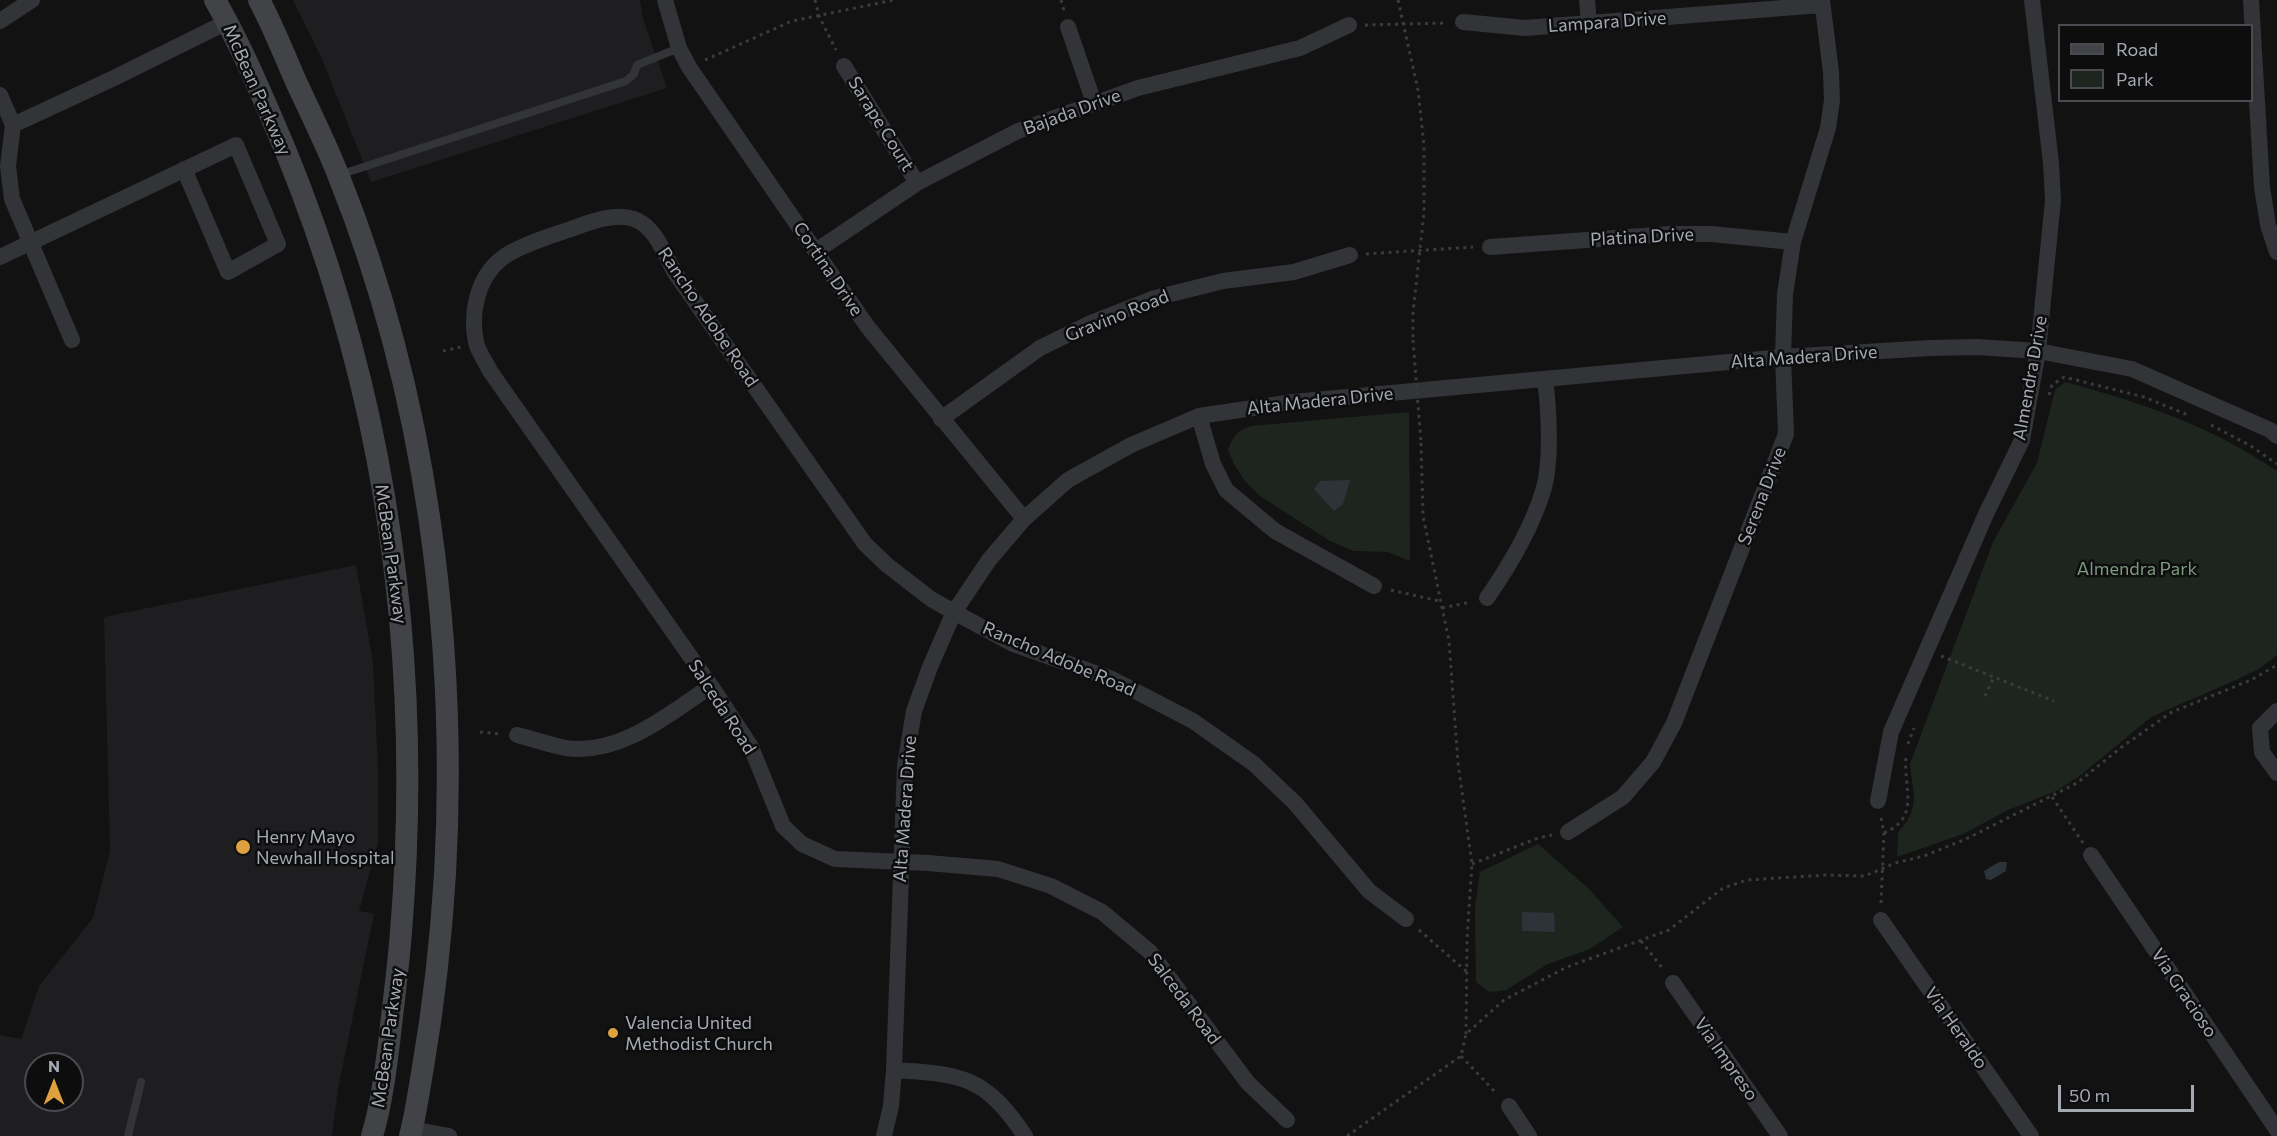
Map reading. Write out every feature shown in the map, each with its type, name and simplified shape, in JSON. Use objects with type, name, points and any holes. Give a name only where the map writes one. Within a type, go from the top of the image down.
[{"type":"main road","name":"McBean Parkway","points":[[215,0],[265,102],[304,197],[350,338],[375,447],[397,576],[407,733],[406,877],[398,969],[383,1084],[372,1136]]},
{"type":"main road","name":"McBean Parkway","points":[[259,0],[339,175],[368,257],[408,403],[425,492],[440,603],[449,776],[442,928],[434,1002],[411,1132]]},
{"type":"street","points":[[0,21],[32,0]]},
{"type":"street","name":"Cortina Drive","points":[[665,0],[679,48],[690,67],[867,326],[1024,519]]},
{"type":"street","points":[[1587,0],[1589,24]]},
{"type":"street","name":"Almendra Drive","points":[[1878,801],[1891,732],[1986,513],[2022,440],[2038,351],[2054,200],[2032,0]]},
{"type":"street","points":[[2251,0],[2252,24]]},
{"type":"street","name":"Lampara Drive","points":[[1463,22],[1525,28],[1822,3]]},
{"type":"street","name":"Serena Drive","points":[[1568,832],[1623,797],[1653,762],[1674,723],[1786,434],[1783,357],[1785,294],[1793,242],[1828,128],[1832,100],[1832,72],[1822,3]]},
{"type":"street","points":[[13,125],[227,22]]},
{"type":"street","name":"Bajada Drive","points":[[816,251],[918,183],[1018,130],[1138,88],[1300,48],[1349,25]]},
{"type":"street","points":[[1068,27],[1094,103]]},
{"type":"street","points":[[2253,34],[2262,187],[2268,225],[2277,252]]},
{"type":"street","name":"Sarape Court","points":[[844,66],[918,183]]},
{"type":"street","points":[[0,96],[13,125],[8,166],[12,199],[72,340]]},
{"type":"street","points":[[0,257],[236,145],[278,244],[228,272],[184,170]]},
{"type":"street","name":"Rancho Adobe Road","points":[[538,241],[589,223],[620,216],[636,219],[651,231],[675,273],[865,544],[887,566],[931,599],[1013,644],[1112,680],[1193,721],[1254,764],[1295,803],[1369,891],[1406,919]]},
{"type":"street","name":"Platina Drive","points":[[1490,247],[1670,234],[1711,234],[1793,242]]},
{"type":"street","name":"Salceda Road","points":[[538,241],[501,258],[483,279],[475,306],[476,344],[490,371],[711,686],[751,747],[783,826],[802,844],[835,859],[998,869],[1051,886],[1102,912],[1150,952],[1248,1083],[1287,1120]]},
{"type":"street","name":"Gravino Road","points":[[941,419],[1040,348],[1091,323],[1155,298],[1223,281],[1294,273],[1350,255]]},
{"type":"street","name":"Alta Madera Drive","points":[[884,1136],[891,1106],[894,1070],[905,765],[914,711],[954,612],[988,560],[1024,519],[1068,480],[1131,445],[1199,416],[1293,402],[1783,357],[1977,347],[2038,351],[2132,369],[2275,429]]},
{"type":"street","points":[[1487,598],[1517,555],[1544,490],[1549,407],[1545,380]]},
{"type":"street","points":[[1199,416],[1213,464],[1226,490],[1275,531],[1374,586]]},
{"type":"street","points":[[517,735],[568,748],[609,746],[649,726],[711,686]]},
{"type":"street","points":[[2277,711],[2260,728],[2262,752],[2277,774]]},
{"type":"street","name":"Via Gracioso","points":[[2091,855],[2277,1130]]},
{"type":"street","name":"Via Heraldo","points":[[1881,920],[2031,1136]]},
{"type":"street","name":"Via Impreso","points":[[1673,983],[1780,1136]]},
{"type":"street","points":[[894,1070],[946,1073],[979,1085],[1008,1110],[1025,1136]]},
{"type":"street","points":[[1509,1106],[1530,1136]]},
{"type":"street","points":[[411,1132],[449,1136]]},
{"type":"lane","points":[[339,175],[626,81],[634,74],[637,65],[679,48]]},
{"type":"lane","points":[[128,1136],[141,1082]]},
{"type":"path","points":[[815,0],[819,16],[844,66]]},
{"type":"path","points":[[690,67],[792,21],[894,0]]},
{"type":"path","points":[[1347,1136],[1461,1056],[1466,1034],[1466,971],[1472,864],[1458,763],[1449,641],[1423,516],[1413,312],[1424,213],[1424,146],[1418,90],[1398,0]]},
{"type":"path","points":[[1349,25],[1463,22]]},
{"type":"path","points":[[1350,255],[1420,249],[1490,247]]},
{"type":"path","points":[[2049,396],[2052,385],[2064,377],[2144,397],[2193,417]]},
{"type":"path","points":[[2203,420],[2251,446],[2277,464]]},
{"type":"path","points":[[1374,586],[1440,601]]},
{"type":"path","points":[[1442,608],[1487,598]]},
{"type":"path","points":[[1941,656],[2054,701]]},
{"type":"path","points":[[1466,1034],[1504,1000],[1556,972],[1669,930],[1723,888],[1747,880],[1826,875],[1865,876],[1966,839],[2077,783],[2123,746],[2172,712],[2251,680],[2277,665]]},
{"type":"path","points":[[1985,696],[1994,677]]},
{"type":"path","points":[[1884,833],[1896,828],[1906,812],[1908,801],[1906,751],[1914,727]]},
{"type":"path","points":[[2052,797],[2091,855]]},
{"type":"path","points":[[1878,801],[1884,833],[1881,920]]},
{"type":"path","points":[[1472,864],[1538,837],[1568,832]]},
{"type":"path","points":[[1406,919],[1466,971]]},
{"type":"path","points":[[1641,941],[1673,983]]},
{"type":"path","points":[[1461,1056],[1509,1106]]},
{"type":"shaded area","points":[[293,0],[640,0],[643,19],[667,88],[371,182],[322,59]]},
{"type":"shaded area","points":[[1350,480],[1343,504],[1334,511],[1314,489],[1320,481]]},
{"type":"shaded area","name":"Henry Mayo Newhall Hospital","points":[[356,565],[373,662],[378,770],[378,843],[359,911],[374,914],[338,1089],[332,1136],[0,1136],[0,1035],[21,1039],[39,986],[93,918],[110,851],[104,617]]},
{"type":"shaded area","points":[[1999,862],[2007,862],[2006,871],[1991,880],[1986,879],[1984,871]]},
{"type":"shaded area","points":[[1522,912],[1554,913],[1555,932],[1522,931]]},
{"type":"green space","name":"Almendra Park","points":[[2065,382],[2175,417],[2226,440],[2277,471],[2277,655],[2259,669],[2151,717],[2081,775],[2056,791],[2008,810],[1963,834],[1897,857],[1898,832],[1910,816],[1914,801],[1910,764],[1993,542],[2037,463],[2055,390]]},
{"type":"green space","points":[[1409,412],[1410,561],[1388,552],[1354,551],[1330,541],[1260,496],[1244,480],[1228,450],[1236,435],[1251,426]]},
{"type":"green space","points":[[1538,844],[1588,888],[1623,927],[1590,949],[1548,964],[1506,990],[1489,992],[1476,982],[1475,908],[1480,872]]},
{"type":"place","name":"Henry Mayo Newhall Hospital","points":[[243,847]]},
{"type":"place","name":"Valencia United Methodist Church","points":[[613,1033]]}]
